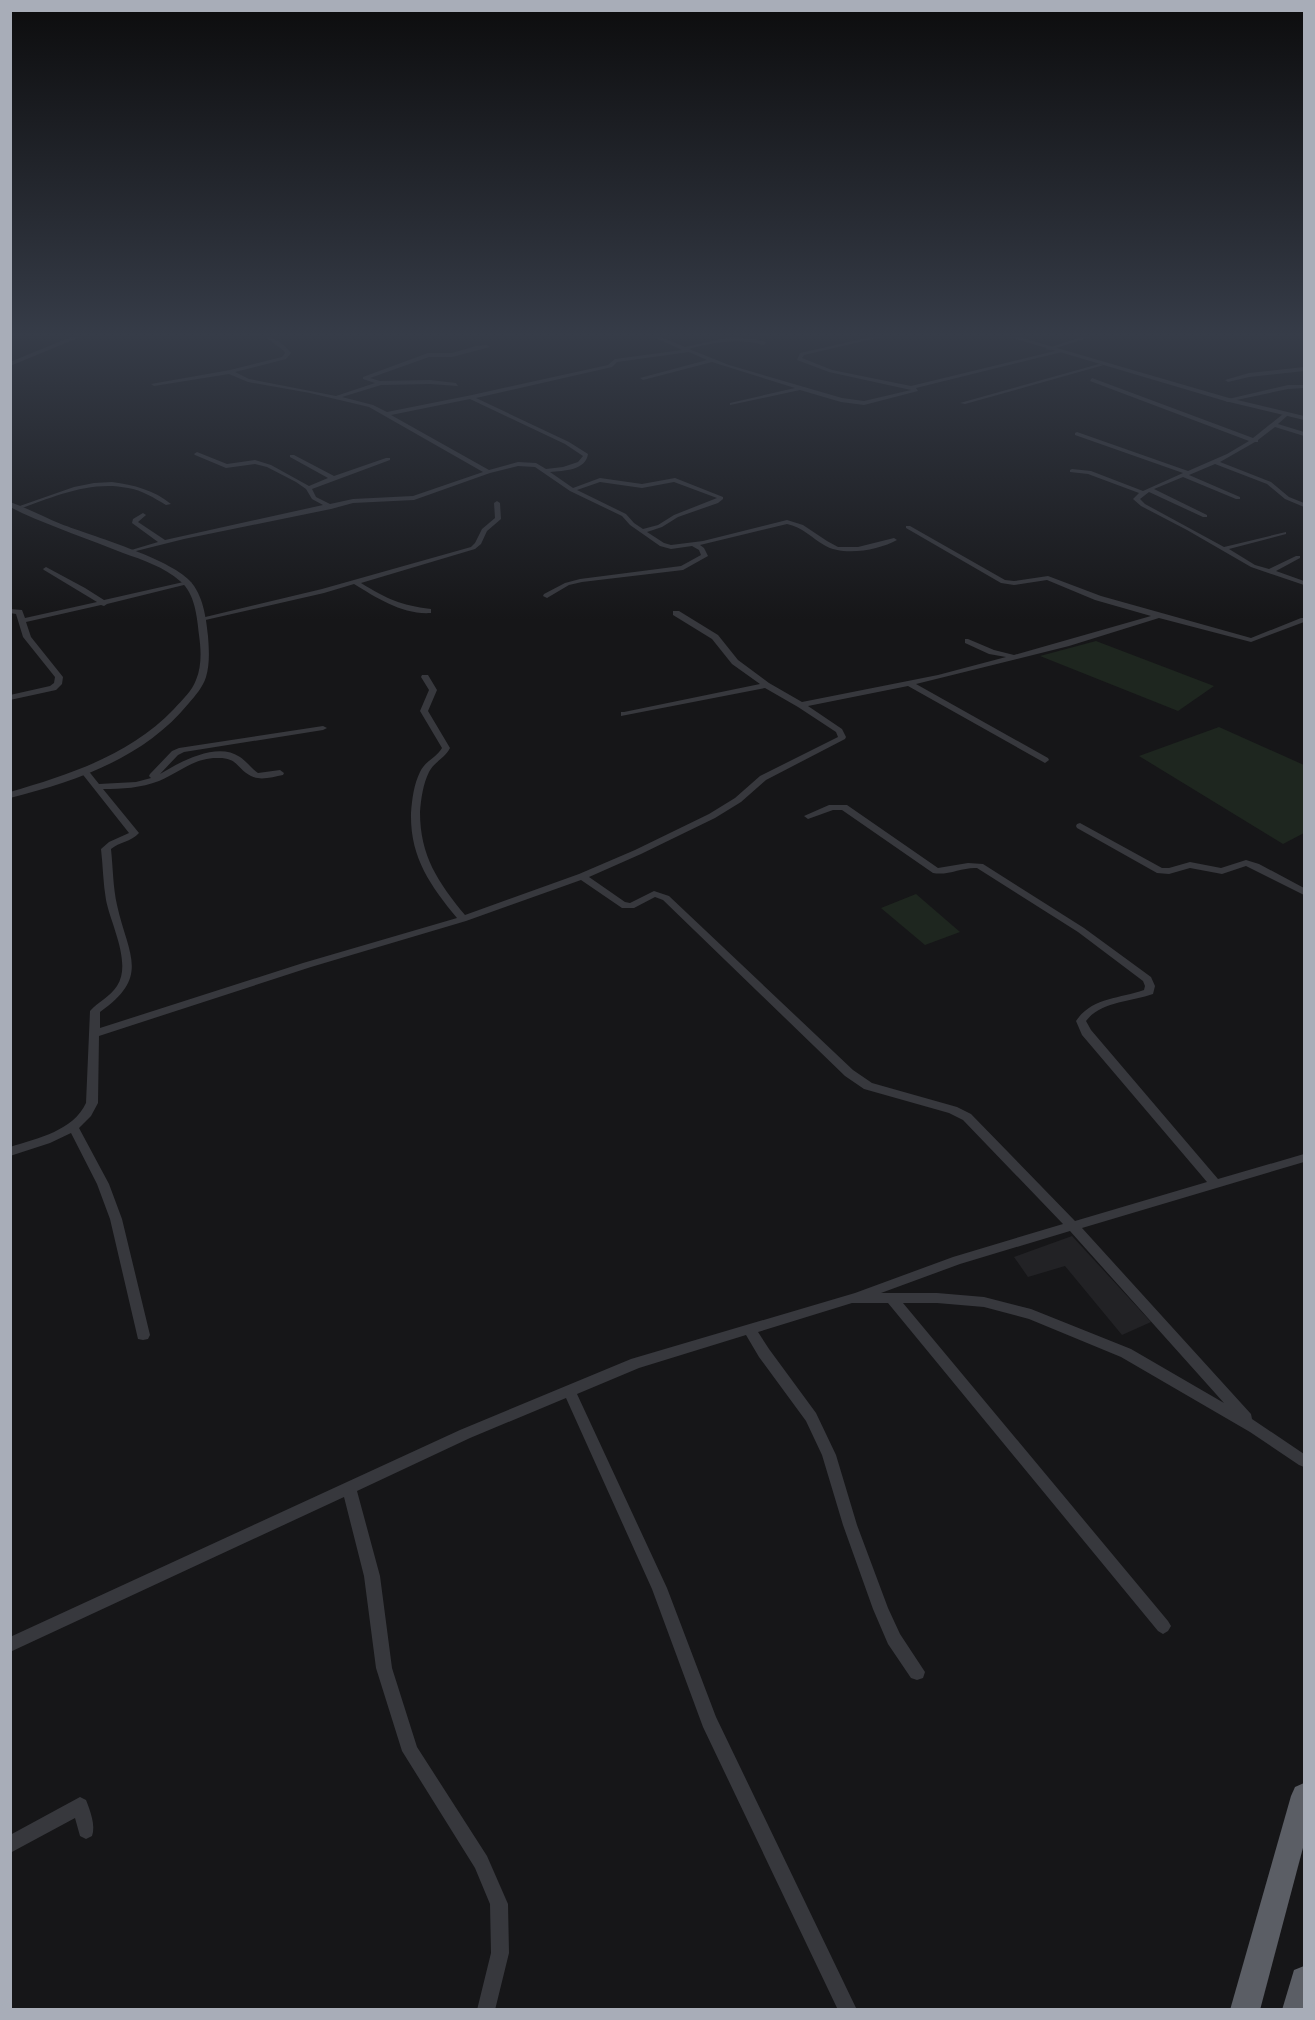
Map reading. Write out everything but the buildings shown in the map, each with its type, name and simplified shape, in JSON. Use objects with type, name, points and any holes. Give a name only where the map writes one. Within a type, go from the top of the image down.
[{"type":"highway","points":[[1245,2010],[1305,1796]]},
{"type":"highway","points":[[1297,2010],[1305,1980]]},
{"type":"street","points":[[416,431],[488,472]]},
{"type":"street","points":[[543,431],[586,455],[586,458],[575,466],[545,471]]},
{"type":"street","points":[[1230,431],[1256,441]]},
{"type":"street","points":[[1268,431],[1256,441],[1136,499],[1253,566],[1305,583]]},
{"type":"street","points":[[1077,434],[1186,474],[1238,498]]},
{"type":"street","points":[[197,454],[226,466],[247,462],[261,463],[308,488],[314,498],[332,507]]},
{"type":"street","points":[[292,456],[334,479]]},
{"type":"street","points":[[308,488],[388,459]]},
{"type":"street","points":[[1215,462],[1269,483],[1282,495],[1305,505]]},
{"type":"street","points":[[130,552],[163,542],[360,500],[414,498],[488,472],[526,464],[545,471],[572,490],[624,515],[632,524],[663,545],[679,548],[787,522],[796,523],[833,548],[844,550],[894,540]]},
{"type":"street","points":[[1072,471],[1089,472],[1147,492],[1204,516]]},
{"type":"street","points":[[572,490],[600,480],[642,486],[673,480],[721,498],[676,516],[660,526],[643,531]]},
{"type":"street","points":[[14,506],[108,482],[147,490],[168,504]]},
{"type":"street","points":[[201,620],[269,605],[473,548],[478,544],[484,530],[498,519],[497,503]]},
{"type":"street","points":[[10,795],[84,771],[126,753],[151,736],[186,702],[201,679],[205,660],[201,620],[196,599],[188,583],[172,572],[130,552],[34,516],[14,506]]},
{"type":"street","points":[[143,515],[135,520],[135,523],[163,542]]},
{"type":"street","points":[[908,527],[1003,582],[1014,584],[1048,578],[1098,598],[1251,640],[1305,620]]},
{"type":"street","points":[[1223,549],[1284,534]]},
{"type":"street","points":[[547,596],[567,584],[582,580],[683,568],[705,555],[702,549],[694,545]]},
{"type":"street","points":[[1269,572],[1298,558]]},
{"type":"street","points":[[46,569],[66,582],[89,590],[104,604]]},
{"type":"street","points":[[355,582],[383,600],[402,608],[428,611]]},
{"type":"street","points":[[23,621],[188,583]]},
{"type":"street","points":[[10,611],[19,612],[27,637],[59,677],[53,688],[10,698]]},
{"type":"street","points":[[94,1034],[307,965],[463,919],[582,876],[712,816],[738,800],[762,778],[842,737],[839,731],[766,685],[732,659],[715,637],[676,613]]},
{"type":"street","points":[[801,705],[909,683],[1020,656],[1159,616]]},
{"type":"street","points":[[968,641],[997,654],[1020,656]]},
{"type":"street","points":[[425,677],[433,690],[424,711],[446,748],[445,752],[427,766],[416,796],[417,846],[426,870],[463,919]]},
{"type":"street","points":[[909,683],[1045,760]]},
{"type":"street","points":[[624,714],[766,685]]},
{"type":"street","points":[[146,783],[175,753],[182,750],[322,728]]},
{"type":"street","points":[[97,787],[146,783],[188,760],[217,755],[240,759],[252,773],[257,775],[280,773]]},
{"type":"street","points":[[10,1152],[73,1127],[89,1112],[92,1102],[95,1011],[115,998],[122,989],[128,968],[128,954],[112,905],[106,849],[112,842],[131,837],[134,833],[84,771]]},
{"type":"street","points":[[808,816],[832,807],[844,807],[936,871],[942,872],[963,865],[980,866],[1081,930],[1146,979],[1150,986],[1149,992],[1101,1005],[1085,1013],[1081,1021],[1086,1032],[1216,1184]]},
{"type":"street","points":[[1080,826],[1160,871],[1190,865],[1222,871],[1241,863],[1251,863],[1305,892]]},
{"type":"street","points":[[582,876],[622,905],[631,906],[654,894],[671,901],[849,1073],[867,1086],[953,1110],[967,1118],[1073,1226],[1255,1428]]},
{"type":"street","points":[[73,1127],[103,1184],[116,1220],[143,1335]]},
{"type":"street","points":[[10,1645],[465,1434],[636,1363],[852,1298],[957,1260],[1305,1158]]},
{"type":"street","points":[[852,1298],[937,1298],[984,1302],[1031,1314],[1126,1353],[1255,1428],[1305,1461]]},
{"type":"street","points":[[891,1298],[1163,1626]]},
{"type":"street","points":[[750,1330],[769,1361],[811,1417],[829,1455],[850,1525],[881,1609],[894,1639],[917,1672]]},
{"type":"street","points":[[568,1391],[659,1588],[709,1721],[848,2010]]},
{"type":"street","points":[[349,1487],[372,1576],[384,1668],[410,1751],[481,1862],[499,1904],[500,1953],[486,2010]]},
{"type":"street","points":[[10,1845],[80,1806],[86,1830]]},
{"type":"shaded area","points":[[1096,641],[1214,686],[1178,711],[1040,656]]},
{"type":"shaded area","points":[[1219,727],[1304,765],[1304,833],[1283,844],[1139,756]]},
{"type":"shaded area","points":[[916,894],[960,932],[925,945],[881,908]]},
{"type":"shaded area","points":[[1072,1236],[1151,1322],[1122,1335],[1065,1266],[1028,1277],[1014,1257]]}]
